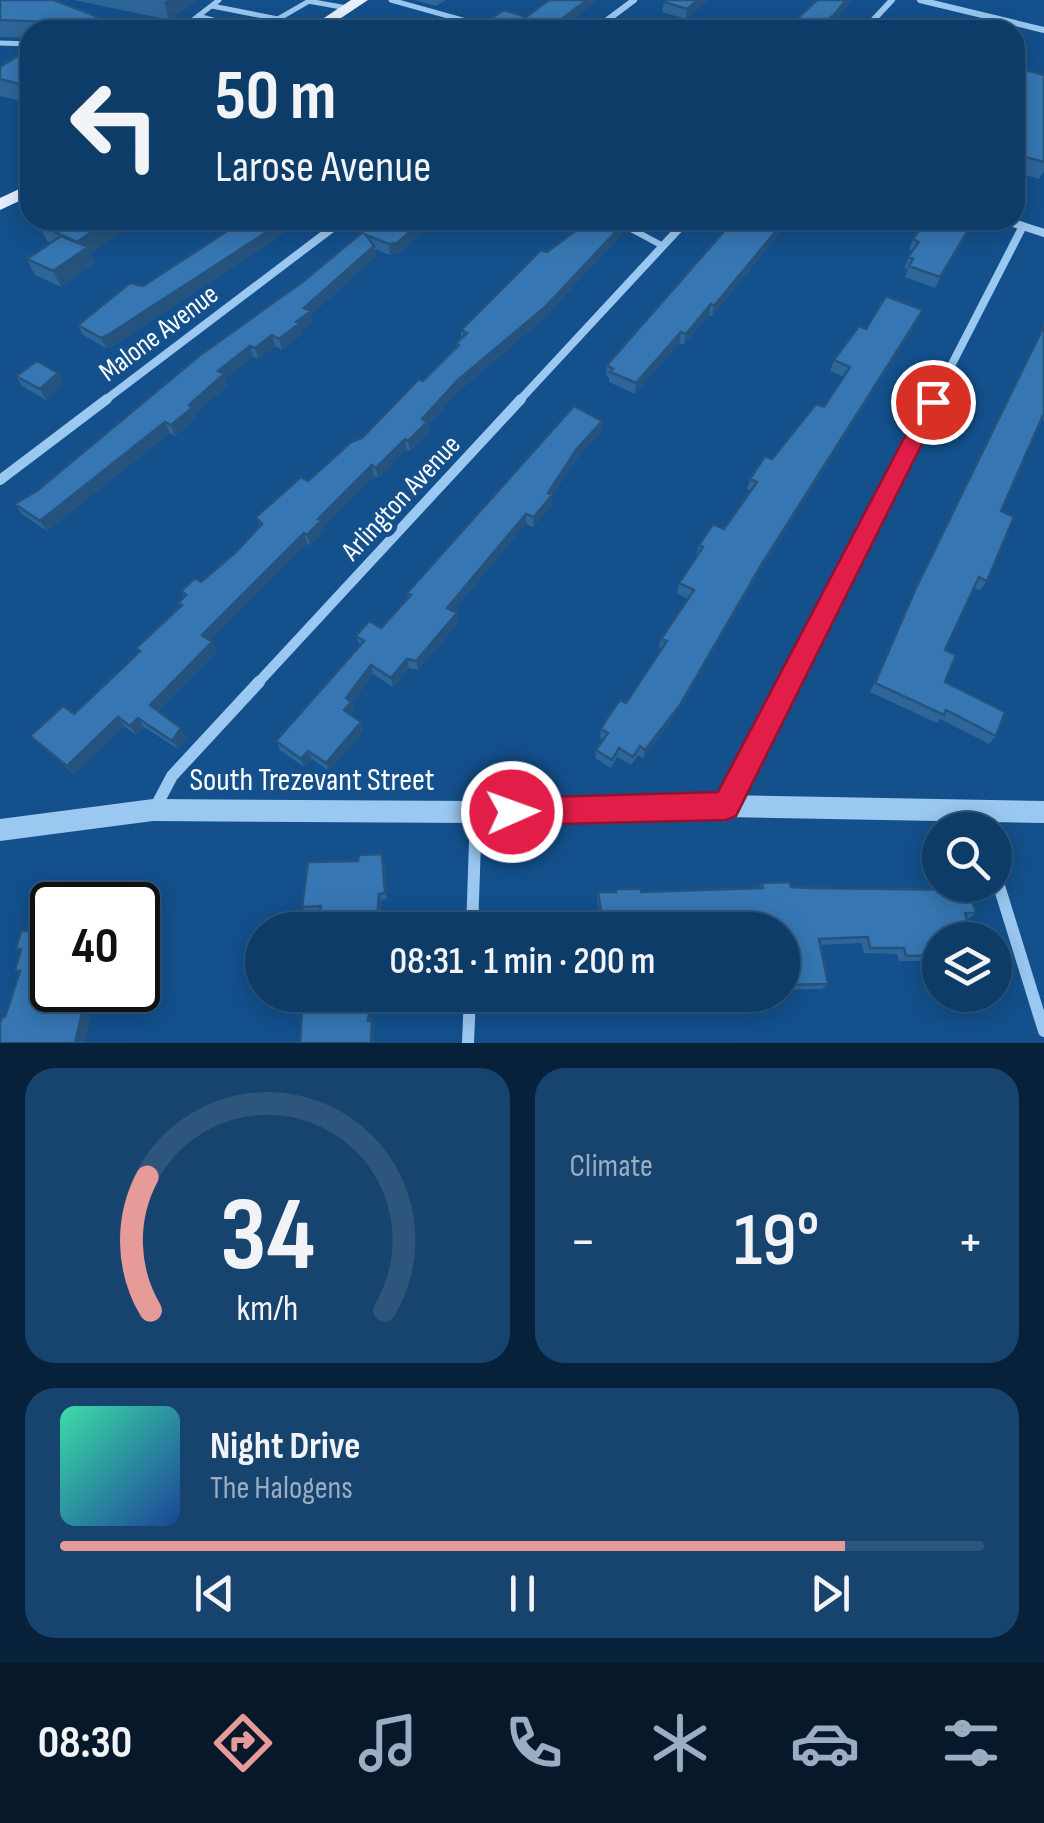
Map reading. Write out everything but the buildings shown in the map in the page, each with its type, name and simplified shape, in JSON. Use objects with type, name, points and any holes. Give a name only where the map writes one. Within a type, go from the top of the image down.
[{"type":"main road","points":[[328,20],[354,4]]},
{"type":"street","points":[[607,20],[634,0]]},
{"type":"street","points":[[873,20],[892,0]]},
{"type":"street","points":[[920,0],[1003,20]]},
{"type":"street","name":"Malone Avenue","points":[[0,480],[330,230]]},
{"type":"street","name":"Arlington Avenue","points":[[154,810],[172,776],[678,230]]},
{"type":"street","points":[[726,806],[1021,230]]},
{"type":"street","name":"South Trezevant Street","points":[[0,830],[154,810],[476,812],[726,806],[922,818]]},
{"type":"street","points":[[473,912],[476,812]]},
{"type":"street","name":"South Trezevant Street","points":[[1012,816],[1044,812]]},
{"type":"street","points":[[1004,902],[1044,1031]]},
{"type":"street","points":[[468,1043],[469,1012]]},
{"type":"lane","points":[[193,20],[219,0]]},
{"type":"lane","points":[[212,6],[278,19],[306,0],[354,4]]},
{"type":"lane","points":[[391,0],[462,20]]},
{"type":"lane","points":[[198,16],[213,20]]},
{"type":"lane","points":[[635,230],[663,246]]},
{"type":"route","points":[[512,812],[726,806],[933,402]]}]
